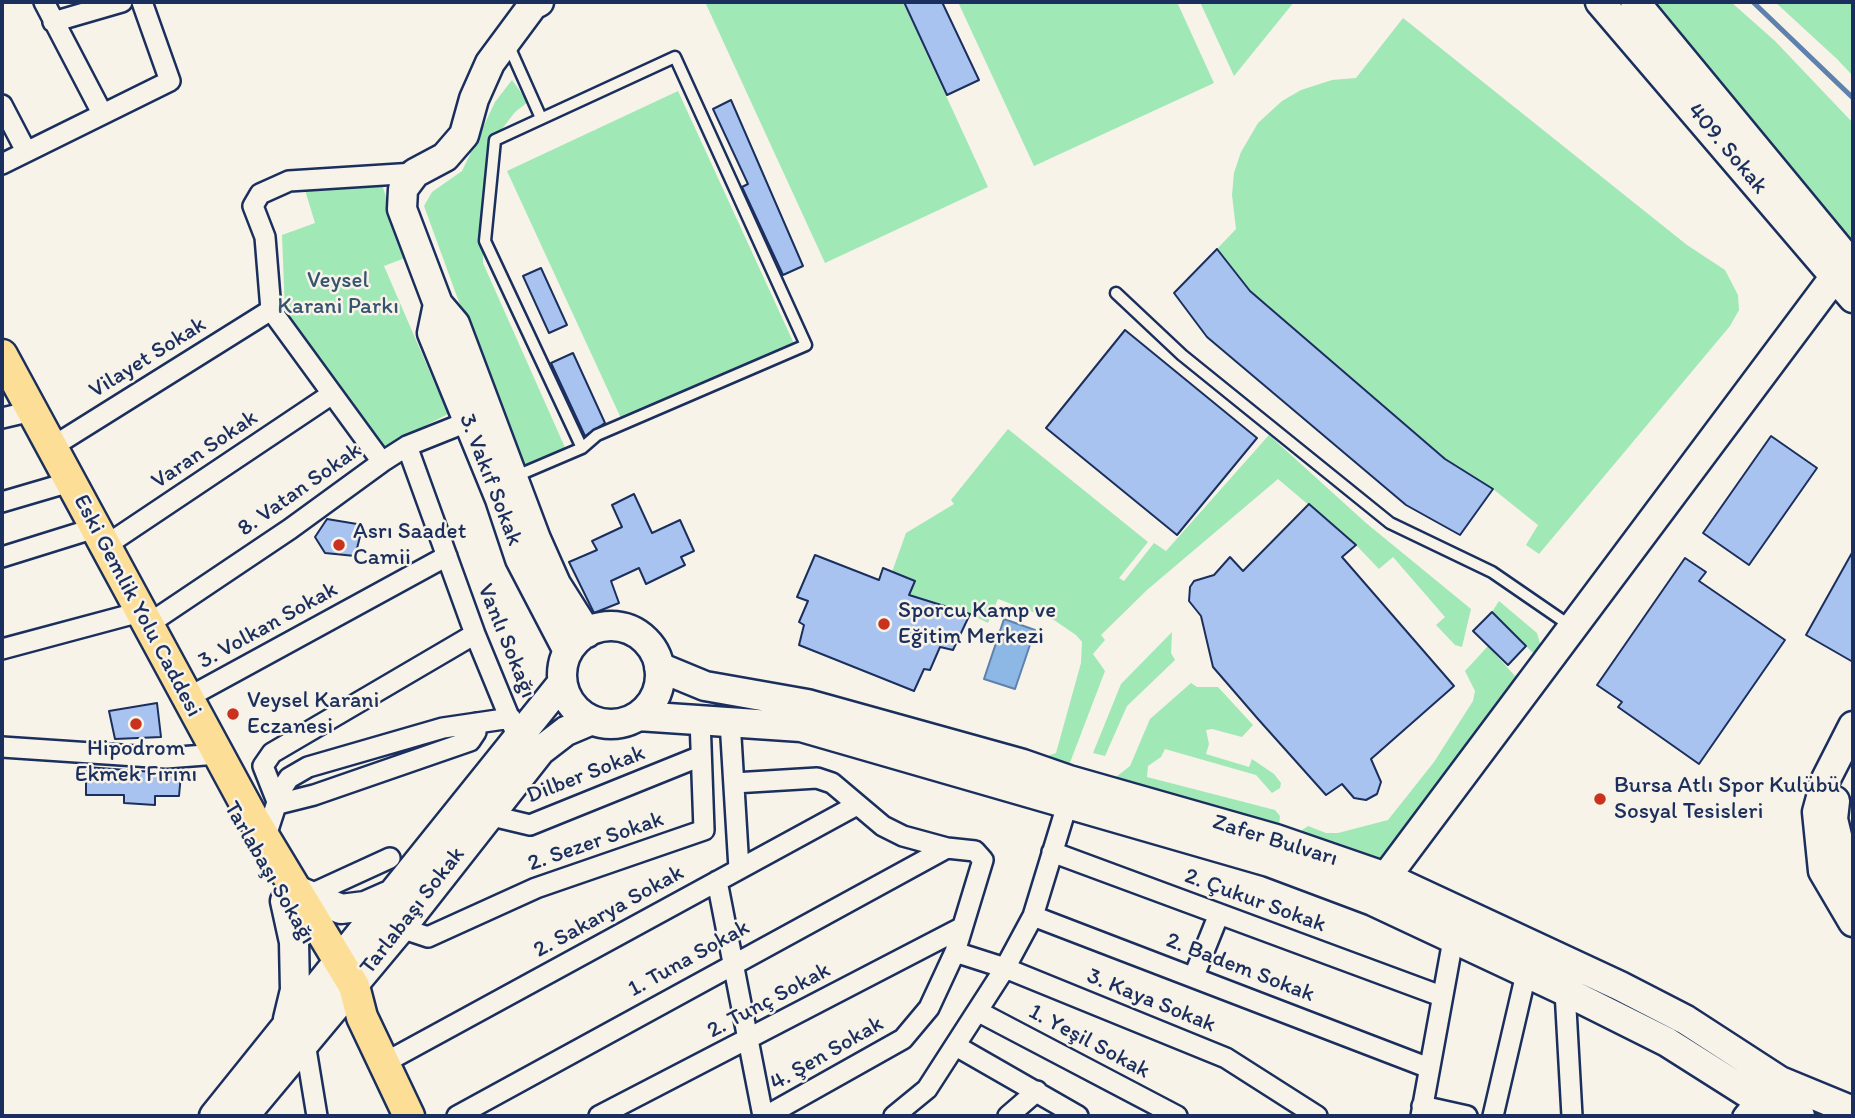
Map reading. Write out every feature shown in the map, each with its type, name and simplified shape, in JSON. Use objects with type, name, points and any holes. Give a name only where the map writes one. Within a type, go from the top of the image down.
[{"type":"main road","points":[[402,209],[403,189],[415,173],[445,157],[464,135],[474,99],[490,63],[533,5],[540,2]]},
{"type":"main road","name":"409. Sokak","points":[[1600,2],[1846,267]]},
{"type":"main road","name":"409. Sokak","points":[[1635,2],[1846,267],[1853,298]]},
{"type":"main road","name":"3. Vakıf Sokak","points":[[402,209],[438,304],[455,324],[480,417],[504,481],[536,539],[578,642]]},
{"type":"main road","points":[[1373,901],[1386,877],[1846,267]]},
{"type":"main road","name":"Eski Gemlik Yolu Caddesi","points":[[2,355],[353,1001],[409,1116]]},
{"type":"main road","points":[[610,626],[625,628],[639,635],[650,646],[659,667],[657,691],[638,716],[624,723],[608,724],[592,720],[578,712],[567,698],[562,683],[562,666],[578,642],[610,626]]},
{"type":"main road","name":"Zafer Bulvarı","points":[[659,667],[705,686],[807,704],[1023,764],[1081,784],[1276,839],[1386,877],[1560,956],[1686,1020],[1780,1081],[1853,1111]]},
{"type":"main road","points":[[296,1033],[333,967],[393,894],[514,727],[562,683]]},
{"type":"main road","name":"Tarlabaşı Sokağı","points":[[192,708],[205,755],[234,814],[295,895]]},
{"type":"main road","name":"Zafer Bulvarı","points":[[638,716],[801,727],[1269,862],[1373,901],[1667,1042],[1750,1107],[1800,1116]]},
{"type":"main road","name":"Tarlabaşı Sokak","points":[[224,1115],[296,1033],[353,1001],[401,928],[540,751],[566,731],[592,720]]},
{"type":"main road","points":[[1853,726],[1826,779],[1817,812],[1823,871],[1853,922]]},
{"type":"main road","points":[[1853,749],[1839,778],[1833,819],[1844,865],[1853,886]]},
{"type":"main road","points":[[296,1033],[295,895],[341,909],[365,906],[393,894]]},
{"type":"street","points":[[44,2],[103,113]]},
{"type":"street","points":[[53,22],[122,2]]},
{"type":"street","points":[[2,164],[170,81],[142,2]]},
{"type":"street","points":[[2,105],[26,151]]},
{"type":"street","points":[[382,462],[271,310],[265,237],[253,206],[260,194],[289,181],[415,173]]},
{"type":"street","points":[[382,175],[391,183],[402,209]]},
{"type":"street","name":"Vilayet Sokak","points":[[51,447],[271,310]]},
{"type":"street","name":"Varan Sokak","points":[[2,557],[100,537],[332,394]]},
{"type":"street","points":[[2,418],[32,411]]},
{"type":"street","name":"8. Vatan Sokak","points":[[2,649],[144,619],[290,529],[407,446],[480,417]]},
{"type":"street","name":"Vanlı Sokağı","points":[[407,446],[475,634],[514,727]]},
{"type":"street","points":[[2,502],[70,482]]},
{"type":"street","name":"3. Volkan Sokak","points":[[192,708],[447,556]]},
{"type":"street","points":[[278,804],[263,765],[272,753],[475,634]]},
{"type":"street","name":"2. Sezer Sokak","points":[[401,928],[428,937],[536,888],[704,830],[700,719]]},
{"type":"street","points":[[730,721],[738,869]]},
{"type":"street","points":[[278,804],[314,795],[470,741],[476,732],[476,723]]},
{"type":"street","points":[[265,839],[289,778],[308,767],[443,728],[476,723],[514,727]]},
{"type":"street","points":[[2,747],[166,758],[205,755]]},
{"type":"street","name":"Dilber Sokak","points":[[488,815],[530,825],[701,756]]},
{"type":"street","name":"4. Şen Sokak","points":[[734,783],[817,779],[832,783],[883,826],[904,836],[947,848],[975,851],[983,860],[955,953],[929,1009],[903,1039],[765,1116]]},
{"type":"street","name":"2. Sakarya Sokak","points":[[384,1063],[857,805]]},
{"type":"street","points":[[894,1116],[927,1089],[1005,968],[1033,916],[1067,805]]},
{"type":"street","name":"1. Tuna Sokak","points":[[457,1116],[947,848]]},
{"type":"street","name":"2. Çukur Sokak","points":[[1052,852],[1441,996]]},
{"type":"street","points":[[295,895],[390,858]]},
{"type":"street","points":[[718,881],[765,1116]]},
{"type":"street","points":[[1194,976],[1219,914]]},
{"type":"street","name":"2. Badem Sokak","points":[[1033,916],[1429,1068]]},
{"type":"street","name":"2. Tunç Sokak","points":[[599,1116],[961,928]]},
{"type":"street","points":[[1453,940],[1421,1111],[1467,1116]]},
{"type":"street","name":"3. Kaya Sokak","points":[[955,953],[1005,968],[1226,1058],[1317,1116]]},
{"type":"street","points":[[1493,1116],[1525,974]]},
{"type":"street","points":[[1565,991],[1572,1116]]},
{"type":"street","name":"1. Yeşil Sokak","points":[[979,1012],[1177,1116]]},
{"type":"street","points":[[296,1033],[317,1116]]},
{"type":"street","points":[[956,1046],[1078,1116]]},
{"type":"street","points":[[1008,1116],[1037,1091]]},
{"type":"lane","points":[[506,39],[541,118]]},
{"type":"lane","points":[[504,481],[582,448],[597,435],[806,345],[675,57],[495,140],[485,241],[582,448]]},
{"type":"lane","points":[[1116,293],[1182,355],[1390,523],[1492,572],[1573,627]]},
{"type":"green space","points":[[903,2],[988,187],[825,263],[706,4]]},
{"type":"green space","points":[[958,2],[1177,2],[1214,83],[1034,166]]},
{"type":"green space","points":[[1200,2],[1294,2],[1234,76]]},
{"type":"green space","points":[[1645,2],[1731,2],[1775,41],[1853,123],[1853,245]]},
{"type":"green space","points":[[1775,2],[1853,2],[1853,76],[1837,59]]},
{"type":"green space","points":[[1403,18],[1687,245],[1725,270],[1738,295],[1739,310],[1730,326],[1539,554],[1526,545],[1538,525],[1493,489],[1445,459],[1250,291],[1217,249],[1236,229],[1232,195],[1234,173],[1241,152],[1258,123],[1282,101],[1301,90],[1332,80],[1356,78]]},
{"type":"green space","points":[[512,80],[528,102],[515,112],[492,142],[486,164],[483,263],[567,452],[519,467],[424,206],[432,192],[462,171],[495,102]]},
{"type":"green space","points":[[678,91],[796,348],[625,427],[507,171]]},
{"type":"green space","name":"Veysel Karani Parkı","points":[[382,184],[405,258],[384,266],[448,414],[384,447],[285,312],[282,235],[315,223],[305,190]]},
{"type":"green space","points":[[1008,429],[1148,542],[1119,578],[1124,581],[1154,543],[1166,551],[1269,435],[1366,523],[1471,609],[1462,647],[1455,645],[1436,625],[1445,617],[1393,557],[1379,569],[1356,545],[1278,479],[1147,590],[1101,635],[1105,640],[1093,654],[1105,671],[1066,773],[1039,759],[1056,753],[1081,663],[1082,642],[1076,635],[1054,620],[998,599],[988,623],[970,614],[909,595],[915,581],[892,572],[906,533],[954,504],[951,500]]},
{"type":"green space","points":[[1499,601],[1537,633],[1543,654],[1376,871],[1298,833],[1308,826],[1326,833],[1338,833],[1388,820],[1434,762],[1473,701],[1475,691],[1465,671],[1488,646],[1515,676],[1536,656],[1492,612]]},
{"type":"green space","points":[[1172,632],[1171,653],[1175,660],[1127,706],[1105,756],[1093,753],[1121,684]]},
{"type":"green space","points":[[1191,683],[1197,687],[1218,687],[1253,725],[1242,737],[1212,729],[1206,730],[1209,744],[1206,754],[1249,767],[1252,759],[1274,774],[1281,783],[1280,788],[1272,793],[1256,775],[1165,749],[1161,757],[1148,766],[1147,777],[1275,810],[1280,816],[1279,826],[1111,781],[1130,766],[1150,719]]},
{"type":"water","points":[[1004,619],[1035,630],[1015,689],[984,679]]},
{"type":"building","points":[[904,2],[942,2],[979,80],[947,95]]},
{"type":"building","points":[[731,100],[803,266],[783,275],[742,187],[748,184],[713,109]]},
{"type":"building","points":[[1217,249],[1250,291],[1445,459],[1493,489],[1460,535],[1406,505],[1207,337],[1174,293]]},
{"type":"building","points":[[541,268],[567,325],[549,333],[523,276]]},
{"type":"building","points":[[1125,330],[1257,438],[1177,535],[1046,428]]},
{"type":"building","points":[[573,353],[605,423],[585,436],[551,363]]},
{"type":"building","points":[[1771,436],[1817,468],[1749,565],[1703,533]]},
{"type":"building","points":[[634,494],[652,533],[680,520],[694,551],[681,557],[685,565],[646,584],[639,568],[611,581],[619,603],[594,613],[569,562],[597,550],[592,541],[622,527],[612,505]]},
{"type":"building","points":[[1309,504],[1356,545],[1342,557],[1454,686],[1371,759],[1381,782],[1377,794],[1366,800],[1354,798],[1342,784],[1326,795],[1258,719],[1213,667],[1201,616],[1189,601],[1190,587],[1194,581],[1214,575],[1230,557],[1243,571]]},
{"type":"building","name":"Asrı Saadet Camii","points":[[327,519],[363,525],[355,556],[325,553],[315,537]]},
{"type":"building","points":[[1853,551],[1853,662],[1806,635]]},
{"type":"building","name":"Sporcu Kamp ve Eğitim Merkezi","points":[[815,555],[879,580],[883,568],[915,581],[909,595],[970,614],[953,650],[940,647],[930,670],[924,669],[914,691],[799,645],[804,625],[799,622],[808,601],[797,597]]},
{"type":"building","points":[[1685,558],[1706,572],[1699,581],[1785,640],[1699,764],[1618,707],[1622,702],[1597,685]]},
{"type":"building","points":[[1492,612],[1526,646],[1508,665],[1473,631]]},
{"type":"building","name":"Hipodrom Ekmek Fırını","points":[[157,703],[161,737],[115,739],[109,711]]},
{"type":"building","points":[[86,767],[181,774],[179,796],[155,796],[155,805],[124,803],[124,795],[86,795]]},
{"type":"waterway","points":[[1753,2],[1853,98]]},
{"type":"place","name":"Asrı Saadet Camii","points":[[339,545]]},
{"type":"place","name":"Sporcu Kamp ve Eğitim Merkezi","points":[[884,624]]},
{"type":"place","name":"Veysel Karani Eczanesi","points":[[233,714]]},
{"type":"place","name":"Hipodrom Ekmek Fırını","points":[[136,724]]},
{"type":"place","name":"Bursa Atlı Spor Kulübü Sosyal Tesisleri","points":[[1600,799]]}]
